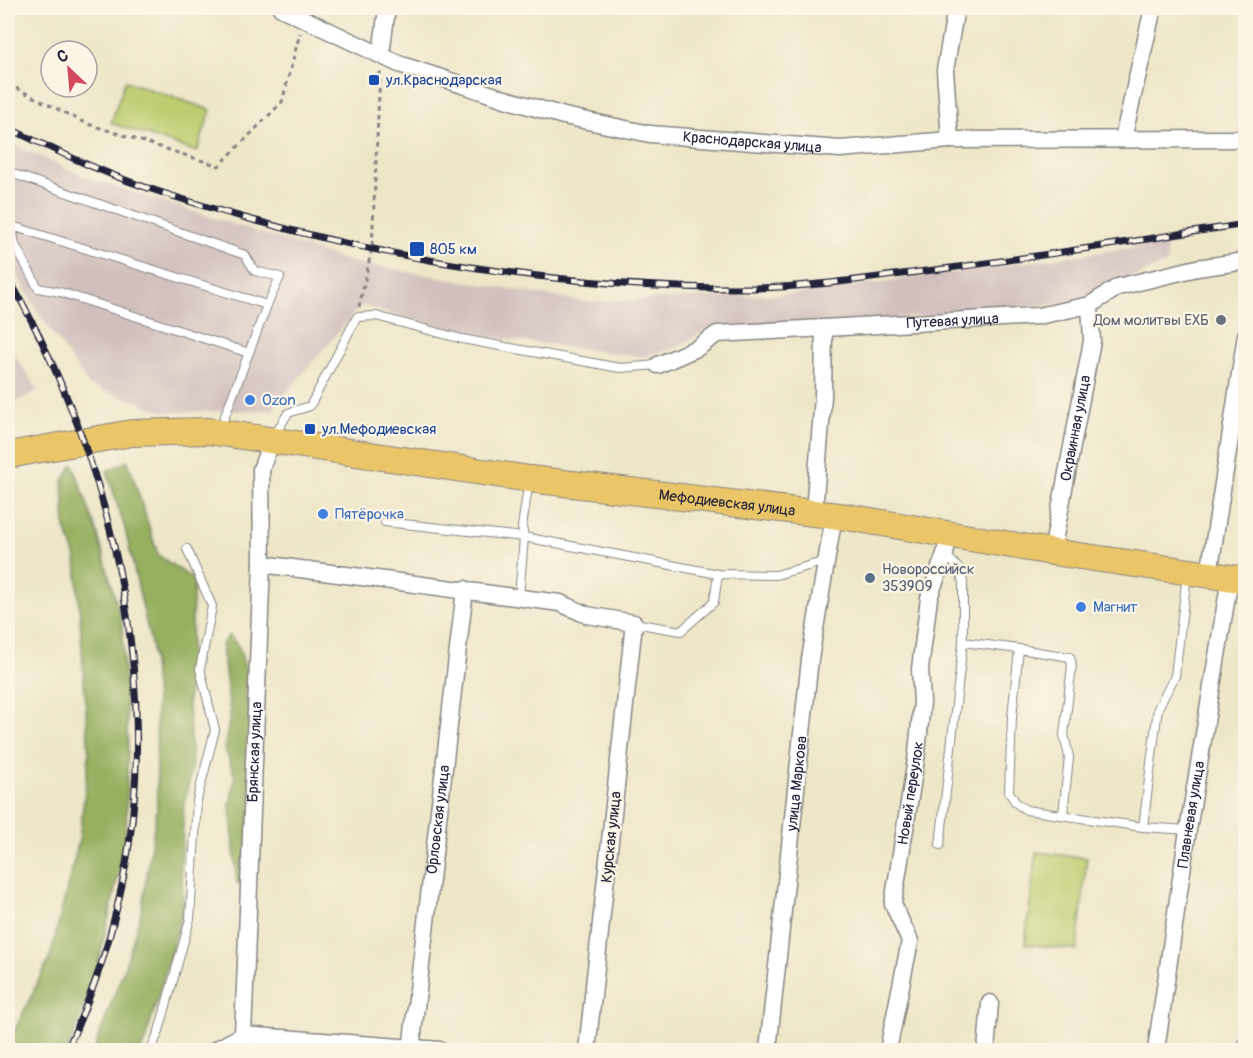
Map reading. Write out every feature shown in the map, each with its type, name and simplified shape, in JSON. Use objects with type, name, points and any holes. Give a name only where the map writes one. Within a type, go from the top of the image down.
[{"type":"main road","name":"Мефодиевская улица","points":[[8,455],[132,433],[214,432],[530,479],[824,514],[947,543],[1052,552],[1218,575]]},
{"type":"street","name":"Краснодарская улица","points":[[281,8],[399,64],[564,116],[650,134],[840,149],[950,140],[1245,139]]},
{"type":"street","points":[[381,55],[387,8]]},
{"type":"street","points":[[950,140],[945,70],[956,8]]},
{"type":"street","points":[[1123,139],[1153,8]]},
{"type":"street","name":"Путевая улица","points":[[658,365],[696,348],[717,334],[824,330],[1038,316],[1090,305],[1118,287],[1197,268],[1245,261]]},
{"type":"street","name":"Окраинная улица","points":[[1052,552],[1092,341],[1090,305]]},
{"type":"street","name":"улица Маркова","points":[[768,1050],[810,659],[826,561],[824,330]]},
{"type":"street","name":"Плавневая улица","points":[[1156,1050],[1188,830],[1245,335]]},
{"type":"street","name":"Брянская улица","points":[[242,1042],[262,564],[261,469],[272,440]]},
{"type":"street","name":"Новый переулок","points":[[888,1050],[910,941],[893,904],[917,753],[922,702],[920,669],[929,598],[947,543]]},
{"type":"street","points":[[262,564],[560,603],[587,615],[634,623]]},
{"type":"street","name":"Орловская улица","points":[[411,1049],[465,589]]},
{"type":"street","name":"Курская улица","points":[[587,1050],[634,623]]},
{"type":"street","points":[[986,1050],[990,1003]]},
{"type":"street","points":[[215,1050],[242,1042],[440,1050]]},
{"type":"street","points":[[1245,1045],[1245,1050]]},
{"type":"lane","points":[[8,172],[245,255],[255,271],[280,277],[214,432]]},
{"type":"lane","points":[[10,224],[267,305]]},
{"type":"lane","points":[[10,224],[15,244],[38,288],[60,292],[249,353]]},
{"type":"lane","points":[[272,440],[288,413],[310,406],[357,317],[376,316],[462,339],[620,368],[658,365]]},
{"type":"lane","points":[[519,597],[524,537],[522,527],[530,479]]},
{"type":"lane","points":[[385,522],[524,537],[718,574],[776,575],[826,561]]},
{"type":"lane","points":[[940,845],[963,642],[963,582],[947,543]]},
{"type":"lane","points":[[151,1050],[159,1031],[190,919],[197,800],[215,730],[200,669],[212,606],[188,549]]},
{"type":"lane","points":[[634,623],[681,631],[714,602],[718,574]]},
{"type":"lane","points":[[1143,827],[1158,708],[1175,676],[1218,575]]},
{"type":"lane","points":[[963,642],[1070,657],[1072,665],[1064,735],[1069,757],[1063,814]]},
{"type":"lane","points":[[1019,649],[1012,717],[1010,792],[1016,803],[1026,810],[1143,827],[1188,830]]},
{"type":"path","points":[[8,84],[85,123],[219,166],[282,102],[303,20]]},
{"type":"path","points":[[357,317],[372,248],[381,55]]},
{"type":"shaded area","points":[[8,142],[83,176],[351,262],[584,302],[795,294],[1165,243],[1167,263],[1073,302],[838,324],[710,328],[677,347],[644,357],[460,333],[361,305],[272,410],[165,412],[89,385],[38,312],[8,259]]},
{"type":"shaded area","points":[[8,345],[38,390],[8,406]]},
{"type":"green space","points":[[125,81],[211,110],[197,152],[111,123]]},
{"type":"green space","points":[[128,461],[158,555],[194,580],[188,705],[192,766],[184,805],[181,868],[184,907],[141,1050],[94,1050],[125,966],[141,913],[157,808],[156,702],[152,648],[125,529],[107,471]]},
{"type":"green space","points":[[73,464],[97,532],[122,623],[128,745],[126,840],[96,974],[68,1050],[8,1050],[8,1044],[50,957],[79,840],[89,756],[76,557],[65,528],[63,481]]},
{"type":"green space","points":[[229,635],[239,647],[247,675],[246,698],[256,721],[247,884],[237,883],[230,805],[235,776],[225,749],[230,714],[222,645]]},
{"type":"green space","points":[[1036,852],[1087,858],[1077,950],[1025,944]]},
{"type":"railway","points":[[8,128],[91,166],[142,186],[291,230],[367,248],[443,262],[521,274],[598,282],[676,287],[754,288],[816,284],[1000,261],[1246,224]]},
{"type":"railway","points":[[8,277],[46,351],[79,429],[105,510],[123,593],[134,676],[136,761],[129,844],[108,943],[92,990],[67,1050]]},
{"type":"place","name":"ул.Краснодарская","points":[[374,80]]},
{"type":"place","name":"805 км","points":[[417,249]]},
{"type":"place","name":"Дом молитвы ЕХБ","points":[[1221,320]]},
{"type":"place","name":"Ozon","points":[[250,400]]},
{"type":"place","name":"ул.Мефодиевская","points":[[310,429]]},
{"type":"place","name":"Пятёрочка","points":[[323,514]]},
{"type":"place","name":"Новороссийск 353909","points":[[870,578]]},
{"type":"place","name":"Магнит","points":[[1081,607]]}]
